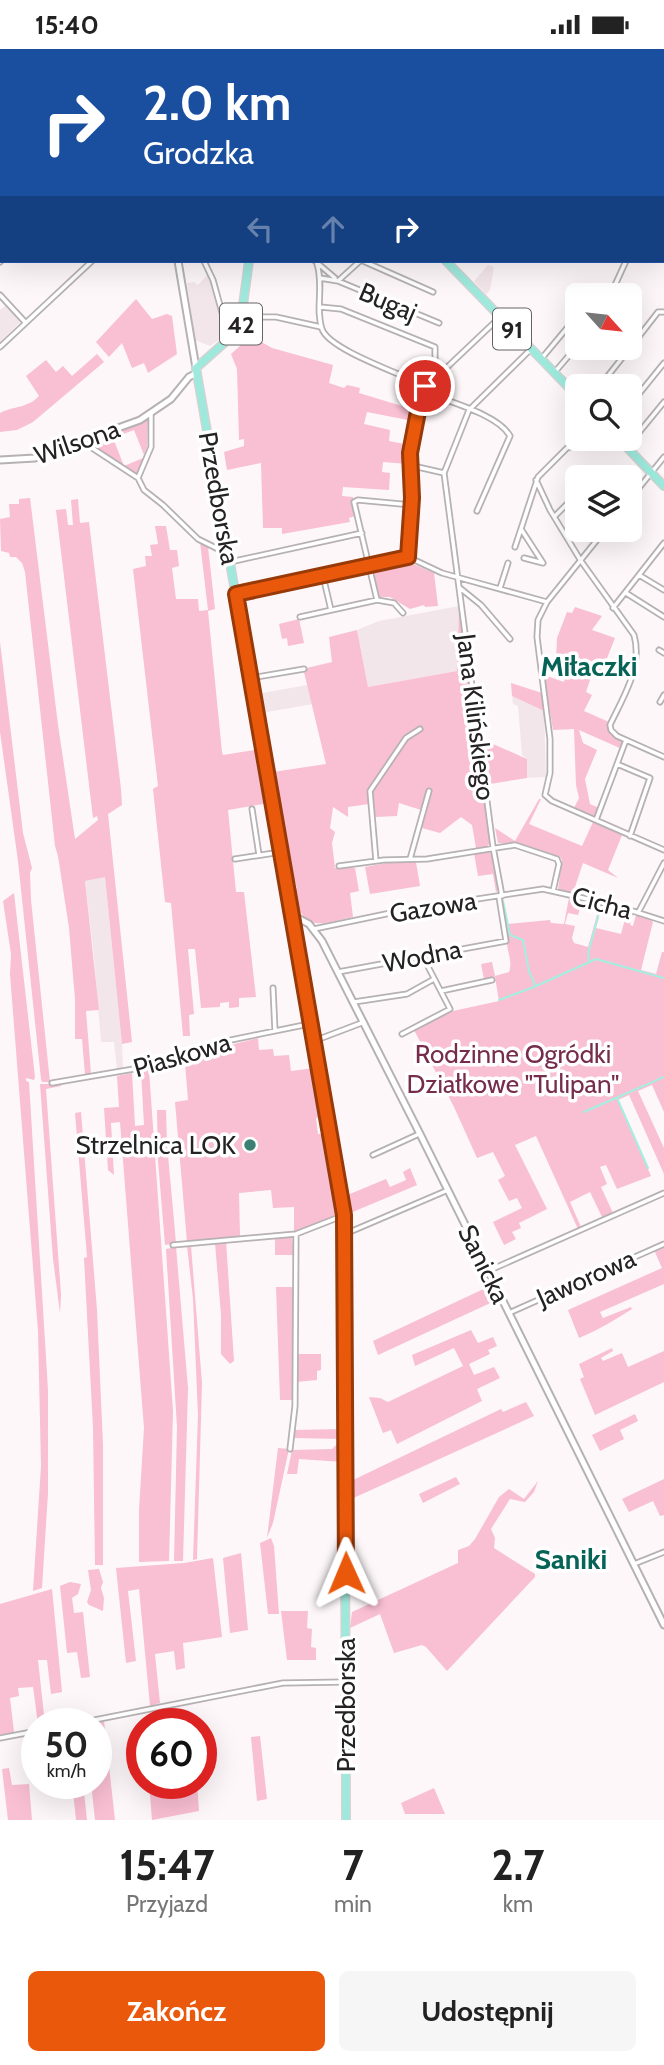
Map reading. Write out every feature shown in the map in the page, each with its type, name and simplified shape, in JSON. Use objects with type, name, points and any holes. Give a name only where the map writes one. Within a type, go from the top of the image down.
[{"type":"main road","name":"42","points":[[196,371],[238,330],[243,317],[249,263]]},
{"type":"main road","name":"91","points":[[448,263],[565,384]]},
{"type":"main road","name":"Przedborska","points":[[196,371],[344,1215],[346,1820]]},
{"type":"main road","points":[[630,451],[664,486]]},
{"type":"street","points":[[0,347],[90,263]]},
{"type":"street","name":"Przedborska","points":[[178,263],[196,371]]},
{"type":"street","points":[[205,263],[214,280],[229,339]]},
{"type":"street","points":[[316,263],[320,278],[321,327],[326,335],[332,341],[379,366],[425,386]]},
{"type":"street","name":"Bugaj","points":[[316,263],[337,280],[439,323]]},
{"type":"street","points":[[337,280],[358,263]]},
{"type":"street","points":[[366,263],[433,292]]},
{"type":"street","points":[[616,283],[625,263]]},
{"type":"street","name":"Bugaj","points":[[320,278],[337,280]]},
{"type":"street","points":[[0,295],[25,322]]},
{"type":"street","points":[[320,307],[341,309],[435,347],[435,378]]},
{"type":"street","points":[[642,333],[658,312],[664,312]]},
{"type":"street","points":[[243,317],[276,317],[321,327]]},
{"type":"street","points":[[408,557],[412,505],[409,465],[422,391],[500,317]]},
{"type":"street","points":[[541,359],[565,330]]},
{"type":"street","name":"Jana Kilińskiego","points":[[506,941],[444,473],[469,410],[531,349]]},
{"type":"street","points":[[554,373],[565,360]]},
{"type":"street","points":[[642,390],[664,363]]},
{"type":"street","name":"Wilsona","points":[[0,460],[30,460],[83,442],[151,413],[176,395],[196,371]]},
{"type":"street","points":[[422,391],[497,422],[510,436],[477,510]]},
{"type":"street","points":[[642,429],[664,402]]},
{"type":"street","name":"Wilsona","points":[[138,478],[150,447],[151,413]]},
{"type":"street","points":[[83,442],[138,478],[144,490],[198,539],[228,553]]},
{"type":"street","points":[[515,547],[536,480],[565,449]]},
{"type":"street","points":[[642,484],[664,457]]},
{"type":"street","points":[[409,465],[444,473]]},
{"type":"street","points":[[536,480],[554,517],[581,561],[634,635],[637,644],[635,668],[610,725],[611,730],[626,740],[664,757]]},
{"type":"street","points":[[377,600],[355,500],[412,505]]},
{"type":"street","points":[[554,517],[565,506]]},
{"type":"street","points":[[521,529],[543,563],[524,558]]},
{"type":"street","points":[[230,562],[362,533]]},
{"type":"street","points":[[596,542],[547,602],[539,616],[536,629],[550,739],[550,773],[545,795],[552,801],[664,850]]},
{"type":"street","points":[[614,608],[664,543]]},
{"type":"street","points":[[236,594],[408,557],[442,573],[547,602]]},
{"type":"street","points":[[500,588],[508,563]]},
{"type":"street","points":[[639,575],[664,590]]},
{"type":"street","points":[[323,576],[331,610]]},
{"type":"street","name":"Jana Kilińskiego","points":[[459,587],[481,605],[510,639]]},
{"type":"street","points":[[626,593],[664,617]]},
{"type":"street","points":[[300,617],[377,600],[394,603],[403,613]]},
{"type":"street","points":[[659,650],[664,653]]},
{"type":"street","points":[[250,678],[304,669]]},
{"type":"street","points":[[660,702],[664,695]]},
{"type":"street","points":[[376,861],[370,791],[406,738],[420,729]]},
{"type":"street","points":[[596,821],[626,740]]},
{"type":"street","points":[[617,764],[650,778],[630,837]]},
{"type":"street","points":[[410,859],[429,792]]},
{"type":"street","points":[[252,809],[259,855]]},
{"type":"street","name":"Cicha","points":[[493,847],[517,846],[556,858],[559,865],[553,891],[664,921]]},
{"type":"street","points":[[339,866],[427,859],[493,847]]},
{"type":"street","points":[[235,859],[281,852]]},
{"type":"street","points":[[638,913],[664,863]]},
{"type":"street","name":"Gazowa","points":[[314,929],[405,910],[542,889],[553,891]]},
{"type":"street","name":"Sanicka","points":[[292,915],[314,929],[354,1002],[664,1625]]},
{"type":"street","name":"Wodna","points":[[338,972],[506,941]]},
{"type":"street","points":[[402,1034],[450,1009],[422,955]]},
{"type":"street","points":[[354,1002],[407,994],[434,979]]},
{"type":"street","points":[[441,991],[492,981]]},
{"type":"street","points":[[273,988],[275,1031]]},
{"type":"street","points":[[314,1041],[364,1022]]},
{"type":"street","name":"Piaskowa","points":[[52,1083],[163,1064],[231,1040],[311,1024]]},
{"type":"street","points":[[373,1155],[420,1133]]},
{"type":"street","points":[[345,1234],[448,1190]]},
{"type":"street","points":[[488,1271],[664,1193]]},
{"type":"street","points":[[173,1245],[296,1234],[344,1215]]},
{"type":"street","points":[[290,1449],[295,1406],[296,1234]]},
{"type":"street","name":"Jaworowa","points":[[509,1313],[664,1244]]},
{"type":"street","points":[[634,1564],[664,1552]]},
{"type":"street","points":[[112,1717],[283,1683],[346,1682]]},
{"type":"street","points":[[0,1738],[21,1734]]},
{"type":"shaded area","points":[[488,265],[494,267],[490,290],[486,295],[474,281]]},
{"type":"shaded area","points":[[209,273],[225,336],[210,346],[195,340],[187,283],[194,282],[198,285]]},
{"type":"shaded area","points":[[6,305],[20,322],[0,342],[0,310]]},
{"type":"shaded area","points":[[459,606],[457,671],[368,687],[357,630],[379,621]]},
{"type":"shaded area","points":[[307,685],[313,704],[261,713],[257,694]]},
{"type":"shaded area","points":[[512,696],[544,711],[546,777],[527,778],[527,759],[522,755],[518,706],[513,704]]},
{"type":"shaded area","points":[[105,876],[122,1044],[123,1069],[117,1070],[114,1042],[101,1042],[85,881]]},
{"type":"green space","points":[[136,299],[152,319],[167,314],[172,316],[177,354],[148,373],[144,363],[132,368],[122,343],[109,357],[96,342]]},
{"type":"green space","points":[[251,336],[272,348],[333,365],[329,383],[344,388],[347,385],[360,388],[359,393],[415,410],[413,421],[367,412],[364,424],[390,430],[389,441],[409,445],[408,464],[383,462],[382,472],[390,473],[389,490],[343,487],[342,496],[353,497],[355,516],[349,518],[350,522],[282,534],[282,528],[263,528],[261,463],[227,470],[224,452],[244,446],[244,439],[239,440],[237,369],[231,354]]},
{"type":"green space","points":[[97,354],[104,362],[33,422],[17,430],[0,432],[0,413],[26,405],[39,396],[26,376],[46,360],[56,372],[63,366],[72,376]]},
{"type":"green space","points":[[148,419],[144,455],[134,430],[113,438],[124,466],[92,446],[92,441]]},
{"type":"green space","points":[[143,458],[137,474],[124,466]]},
{"type":"green space","points":[[30,498],[75,839],[98,820],[97,816],[93,818],[56,510],[66,509],[68,525],[73,525],[71,500],[78,499],[80,523],[89,522],[121,789],[122,805],[108,814],[132,1042],[122,1044],[105,877],[85,881],[99,1010],[86,1011],[91,1074],[85,1075],[82,1039],[75,1039],[75,999],[69,928],[55,846],[25,572],[16,557],[10,557],[9,553],[1,551],[0,519],[10,517],[9,504],[19,504],[19,499]]},
{"type":"green space","points":[[155,526],[166,526],[170,550],[177,550],[179,566],[172,568],[176,599],[198,599],[199,611],[208,610],[200,542],[208,547],[215,609],[208,611],[222,752],[223,755],[260,749],[269,803],[228,810],[236,892],[244,892],[256,997],[239,998],[239,1007],[229,1008],[229,1002],[220,1003],[220,1007],[201,1008],[195,949],[188,949],[194,1014],[189,1015],[190,1036],[183,1036],[171,903],[165,902],[153,789],[158,786],[133,569],[146,566],[145,556],[152,556],[150,545],[158,544]]},
{"type":"green space","points":[[406,561],[434,573],[438,606],[424,605],[410,609],[390,597],[378,597],[373,567]]},
{"type":"green space","points":[[459,606],[490,843],[487,847],[476,848],[472,825],[461,817],[440,833],[422,828],[431,794],[429,792],[421,810],[399,803],[397,816],[375,817],[372,798],[369,804],[348,807],[348,817],[333,807],[330,828],[335,832],[332,843],[335,868],[355,868],[359,891],[350,893],[353,917],[321,923],[307,920],[292,890],[297,888],[295,882],[290,883],[273,772],[326,764],[304,672],[307,668],[332,662],[329,637],[357,630],[368,687],[457,671]]},
{"type":"green space","points":[[575,607],[602,616],[592,630],[615,638],[600,676],[592,674],[586,692],[592,695],[584,711],[609,722],[609,732],[623,743],[622,749],[579,730],[583,743],[597,750],[585,779],[590,804],[599,808],[596,815],[591,816],[574,808],[579,798],[574,729],[553,730],[544,675],[564,682],[566,665],[556,661],[557,638],[567,612],[572,613]]},
{"type":"green space","points":[[299,619],[304,643],[288,646],[287,638],[282,639],[279,624]]},
{"type":"green space","points":[[0,642],[23,833],[32,868],[31,900],[50,1082],[42,1082],[41,1079],[18,861],[0,732]]},
{"type":"green space","points":[[511,683],[542,693],[544,711],[512,696]]},
{"type":"green space","points":[[484,740],[527,759],[527,778],[490,784]]},
{"type":"green space","points":[[539,799],[529,824],[582,846],[593,822],[622,835],[608,870],[618,878],[583,863],[573,893],[558,890],[562,860],[560,857],[520,844],[498,843],[495,828],[515,841]]},
{"type":"green space","points":[[474,853],[492,853],[494,858],[499,889],[496,892],[493,874],[478,876]]},
{"type":"green space","points":[[392,862],[416,862],[420,886],[370,894],[365,867]]},
{"type":"green space","points":[[14,893],[35,1077],[34,1080],[26,1078],[26,1081],[29,1082],[48,1390],[48,1493],[42,1588],[33,1591],[41,1466],[38,1331],[10,974],[11,954],[3,901]]},
{"type":"green space","name":"Rodzinne Ogródki Działkowe \"Tulipan\"","points":[[569,898],[582,901],[578,915],[568,913],[565,924],[575,926],[572,938],[574,943],[588,947],[600,904],[602,905],[596,928],[621,934],[627,912],[633,914],[630,925],[633,926],[636,915],[650,918],[653,922],[641,970],[656,974],[664,952],[664,1112],[652,1085],[638,1091],[664,1148],[664,1174],[629,1095],[618,1100],[651,1176],[617,1189],[606,1165],[600,1167],[607,1184],[601,1187],[613,1213],[602,1217],[590,1192],[570,1202],[581,1227],[578,1229],[536,1136],[515,1145],[547,1209],[519,1223],[521,1228],[512,1232],[516,1239],[504,1245],[493,1222],[522,1208],[517,1198],[509,1201],[498,1180],[505,1176],[493,1152],[477,1158],[414,1030],[453,1011],[499,1001],[495,977],[484,979],[481,964],[492,962],[495,976],[509,972],[507,924],[550,920],[551,923],[564,924]]},
{"type":"green space","points":[[258,1038],[259,1050],[273,1049],[274,1056],[289,1055],[291,1071],[315,1068],[324,1116],[316,1118],[318,1134],[327,1134],[340,1215],[294,1233],[294,1207],[273,1208],[271,1190],[239,1193],[240,1236],[187,1242],[175,1102],[188,1100],[185,1063],[223,1047]]},
{"type":"green space","points":[[149,1070],[173,1411],[169,1561],[139,1562],[144,1428],[120,1122],[111,1123],[114,1175],[108,1170],[104,1108],[119,1107],[117,1076],[132,1073],[135,1126],[144,1125],[141,1071]]},
{"type":"green space","points":[[40,1084],[61,1084],[46,1089],[61,1294],[60,1313],[53,1259]]},
{"type":"green space","points":[[157,1110],[166,1110],[176,1243],[165,1245],[158,1161]]},
{"type":"green space","points":[[81,1112],[97,1310],[103,1445],[103,1565],[95,1565],[93,1428],[84,1258],[87,1257],[75,1113]]},
{"type":"green space","points":[[410,1168],[417,1185],[348,1214],[345,1196],[386,1179],[390,1187],[406,1180],[403,1172]]},
{"type":"green space","points":[[292,1237],[294,1255],[275,1255],[275,1238]]},
{"type":"green space","points":[[226,1241],[234,1361],[230,1364],[221,1354],[221,1315],[215,1243]]},
{"type":"green space","points":[[187,1246],[191,1246],[202,1383],[197,1559],[193,1560],[198,1415],[193,1299]]},
{"type":"green space","points":[[664,1246],[664,1284],[600,1312],[603,1318],[631,1307],[632,1309],[579,1338],[568,1310],[662,1268],[654,1250]]},
{"type":"green space","points":[[176,1247],[188,1388],[183,1561],[174,1561],[177,1427],[166,1249]]},
{"type":"green space","points":[[492,1285],[499,1299],[378,1355],[373,1341]]},
{"type":"green space","points":[[276,1287],[294,1287],[293,1400],[280,1400]]},
{"type":"green space","points":[[471,1330],[478,1343],[493,1337],[497,1346],[488,1350],[490,1354],[469,1364],[474,1375],[494,1367],[500,1378],[477,1389],[482,1401],[397,1444],[391,1430],[383,1433],[369,1397],[388,1402],[463,1366],[454,1348],[415,1366],[412,1355]]},
{"type":"green space","points":[[612,1348],[613,1351],[601,1358],[603,1361],[622,1353],[628,1367],[664,1351],[664,1382],[595,1415],[580,1379],[584,1377],[579,1364]]},
{"type":"green space","points":[[297,1354],[321,1354],[321,1370],[317,1371],[317,1380],[296,1382]]},
{"type":"green space","points":[[526,1402],[534,1416],[349,1500],[349,1482],[501,1409],[503,1412]]},
{"type":"green space","points":[[635,1414],[638,1421],[620,1430],[624,1439],[600,1451],[592,1435]]},
{"type":"green space","points":[[342,1429],[342,1439],[294,1438],[294,1430]]},
{"type":"green space","points":[[338,1443],[342,1444],[340,1455],[343,1462],[299,1459],[297,1474],[287,1474],[292,1450],[332,1449]]},
{"type":"green space","points":[[278,1448],[289,1449],[273,1523],[267,1538]]},
{"type":"green space","points":[[456,1477],[460,1484],[423,1503],[419,1494]]},
{"type":"green space","points":[[664,1479],[664,1515],[660,1516],[653,1501],[629,1512],[622,1499]]},
{"type":"green space","points":[[538,1481],[534,1492],[525,1502],[510,1499],[491,1529],[495,1538],[494,1548],[535,1574],[535,1577],[447,1671],[422,1645],[394,1653],[380,1614],[350,1628],[352,1612],[458,1563],[458,1550],[469,1546],[475,1539],[499,1497],[509,1489],[524,1499]]},
{"type":"green space","points":[[271,1538],[274,1546],[279,1614],[268,1614],[260,1543]]},
{"type":"green space","points":[[241,1553],[248,1630],[230,1633],[223,1558]]},
{"type":"green space","points":[[213,1558],[222,1637],[183,1643],[185,1668],[176,1670],[174,1651],[155,1654],[160,1703],[150,1706],[139,1589],[128,1591],[136,1661],[126,1663],[116,1568]]},
{"type":"green space","points":[[99,1569],[103,1582],[103,1611],[87,1602],[91,1590],[88,1570]]},
{"type":"green space","points":[[70,1582],[81,1584],[78,1594],[72,1598],[74,1613],[83,1612],[90,1677],[81,1678],[77,1652],[67,1653],[60,1586]]},
{"type":"green space","points":[[52,1589],[62,1692],[51,1694],[47,1660],[38,1660],[43,1708],[36,1708],[33,1687],[18,1688],[19,1696],[10,1698],[14,1732],[0,1735],[0,1604]]},
{"type":"green space","points":[[281,1611],[308,1611],[307,1628],[312,1629],[311,1647],[316,1648],[316,1660],[287,1660]]},
{"type":"green space","points":[[260,1736],[267,1799],[257,1801],[251,1737]]},
{"type":"green space","points":[[9,1768],[12,1785],[21,1784],[21,1799],[30,1799],[32,1820],[8,1820],[2,1769]]},
{"type":"green space","points":[[434,1788],[445,1814],[405,1814],[401,1803]]},
{"type":"green space","points":[[112,1793],[115,1820],[95,1820],[93,1799],[112,1799]]},
{"type":"green space","points":[[74,1799],[85,1799],[87,1820],[76,1820]]},
{"type":"green space","points":[[150,1799],[198,1799],[199,1811],[152,1820]]},
{"type":"waterway","points":[[503,901],[510,935],[523,940],[529,971],[535,985]]},
{"type":"waterway","points":[[589,961],[588,954],[601,905]]},
{"type":"waterway","points":[[499,1000],[596,959],[664,978]]},
{"type":"waterway","points":[[584,1112],[664,1077]]},
{"type":"waterway","points":[[617,1098],[648,1168]]},
{"type":"place","name":"Strzelnica LOK","points":[[250,1145]]},
{"type":"district","name":"Miłaczki","points":[[589,666]]},
{"type":"district","name":"Saniki","points":[[571,1559]]},
{"type":"route","points":[[346,1573],[344,1215],[236,594],[408,557],[412,498],[410,453],[425,386]]}]
